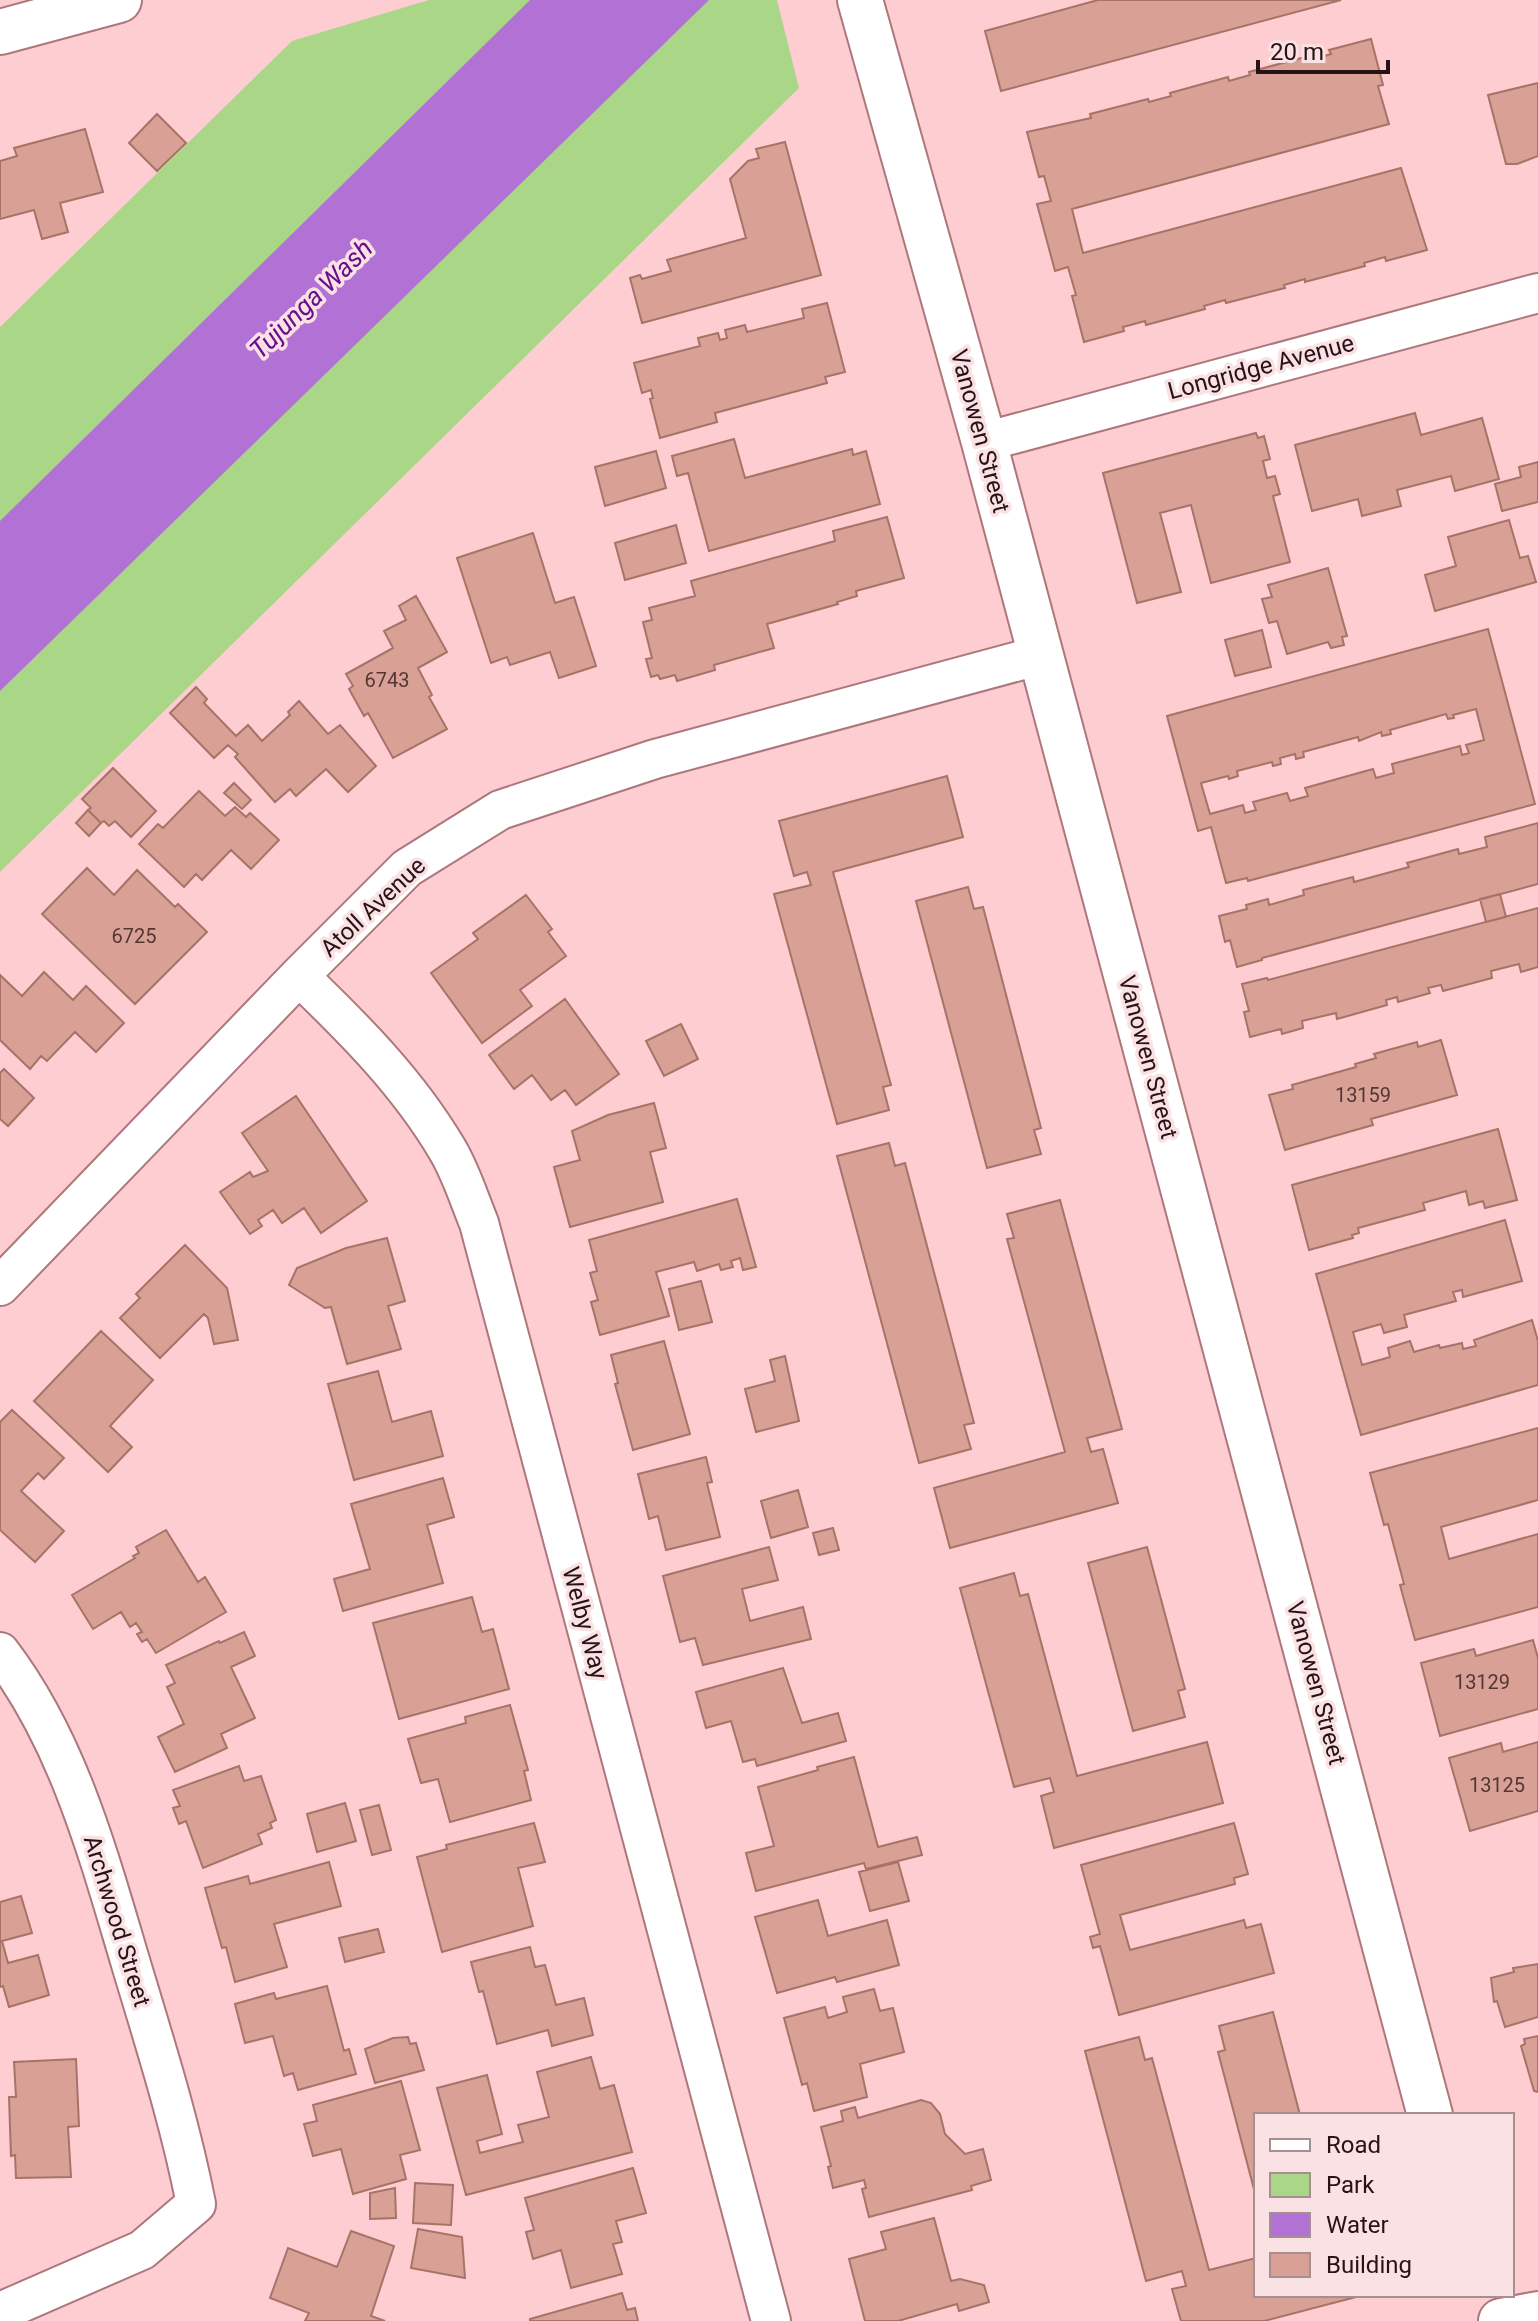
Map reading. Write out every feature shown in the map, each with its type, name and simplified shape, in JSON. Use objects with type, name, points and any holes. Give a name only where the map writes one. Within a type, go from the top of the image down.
[{"type":"main road","points":[[0,32],[119,0]]},
{"type":"main road","name":"Vanowen Street","points":[[860,0],[984,442],[1429,2113]]},
{"type":"main road","points":[[1480,2297],[1486,2321]]},
{"type":"main road","points":[[1501,2321],[1538,2314]]},
{"type":"street","name":"Longridge Avenue","points":[[984,442],[1538,293]]},
{"type":"street","name":"Atoll Avenue","points":[[0,1286],[407,868],[500,810],[655,759],[1041,655]]},
{"type":"street","name":"Welby Way","points":[[299,976],[342,1017],[404,1085],[449,1152],[479,1223],[771,2321]]},
{"type":"street","name":"Archwood Street","points":[[0,1652],[17,1674],[60,1756],[98,1855],[183,2135],[196,2204],[142,2250],[0,2312]]},
{"type":"green space","points":[[429,0],[777,0],[799,88],[0,872],[0,327],[292,41]]},
{"type":"water","name":"Tujunga Wash","points":[[530,0],[709,0],[0,691],[0,521]]},
{"type":"building","points":[[1098,0],[1341,0],[1001,91],[985,31]]},
{"type":"building","points":[[1371,39],[1383,85],[1378,86],[1389,124],[1072,209],[1083,253],[1401,168],[1427,250],[1386,261],[1385,257],[1364,263],[1365,266],[1305,282],[1305,279],[1284,285],[1285,288],[1226,303],[1225,300],[1204,306],[1205,309],[1146,325],[1145,321],[1123,327],[1124,331],[1084,342],[1068,267],[1055,271],[1037,204],[1051,201],[1044,176],[1039,177],[1027,132],[1091,118],[1090,114],[1148,99],[1149,102],[1228,77],[1229,81],[1250,75],[1249,72],[1309,56],[1310,60],[1331,54],[1329,50]]},
{"type":"building","points":[[1538,83],[1538,156],[1517,164],[1506,164],[1488,95]]},
{"type":"building","points":[[157,114],[186,143],[157,171],[129,143]]},
{"type":"building","points":[[85,129],[103,192],[60,203],[68,232],[42,239],[34,210],[0,219],[0,161],[17,156],[14,148]]},
{"type":"building","points":[[785,142],[821,275],[642,323],[630,278],[640,275],[642,279],[671,271],[667,260],[746,238],[730,179],[748,161],[759,158],[756,149]]},
{"type":"building","points":[[827,303],[845,372],[825,377],[827,383],[715,413],[717,422],[660,438],[650,399],[653,398],[651,390],[642,393],[634,363],[700,346],[698,338],[718,333],[720,340],[727,338],[725,330],[745,325],[747,332],[804,318],[802,309]]},
{"type":"building","points":[[1415,413],[1421,435],[1482,418],[1499,479],[1455,491],[1451,476],[1397,490],[1401,506],[1362,516],[1358,499],[1312,511],[1295,445]]},
{"type":"building","points":[[1256,433],[1258,438],[1264,436],[1270,459],[1263,461],[1267,478],[1275,476],[1280,494],[1273,496],[1290,562],[1211,583],[1191,505],[1160,513],[1181,592],[1137,603],[1103,473]]},
{"type":"building","points":[[734,439],[745,478],[852,449],[853,455],[866,451],[880,504],[709,551],[688,473],[677,476],[672,456]]},
{"type":"building","points":[[656,451],[666,488],[605,506],[595,467]]},
{"type":"building","points":[[1538,462],[1538,502],[1502,511],[1495,484],[1521,477],[1519,467]]},
{"type":"building","points":[[887,517],[904,578],[856,591],[857,596],[838,604],[767,624],[774,648],[714,665],[715,670],[677,681],[675,675],[660,679],[658,675],[651,677],[646,659],[652,658],[643,622],[652,620],[649,608],[695,596],[691,581],[835,541],[833,531]]},
{"type":"building","points":[[1509,520],[1520,558],[1528,556],[1536,582],[1435,611],[1425,575],[1456,566],[1448,537]]},
{"type":"building","points":[[676,525],[686,563],[625,580],[615,543]]},
{"type":"building","points":[[533,533],[555,603],[574,597],[596,666],[559,678],[550,652],[510,665],[507,657],[491,663],[457,558]]},
{"type":"building","points":[[1328,568],[1347,636],[1342,637],[1344,645],[1331,648],[1328,642],[1287,654],[1277,621],[1269,623],[1262,599],[1272,597],[1268,585]]},
{"type":"building","points":[[416,596],[447,652],[418,668],[432,695],[429,697],[447,729],[393,758],[368,713],[364,716],[349,689],[353,686],[346,674],[393,648],[384,631],[406,620],[399,606]]},
{"type":"building","points":[[1488,629],[1535,804],[1248,881],[1247,878],[1226,883],[1211,827],[1198,831],[1167,716]],"holes":[[[1476,709],[1484,740],[1466,745],[1469,753],[1462,755],[1460,746],[1392,764],[1394,773],[1376,778],[1373,769],[1305,788],[1308,796],[1290,801],[1287,793],[1253,802],[1256,810],[1245,813],[1243,805],[1210,814],[1201,783],[1228,776],[1229,779],[1238,776],[1237,771],[1272,762],[1273,766],[1281,764],[1280,758],[1295,754],[1296,759],[1304,757],[1303,752],[1358,737],[1359,741],[1381,732],[1382,736],[1391,734],[1390,730],[1446,714],[1448,719],[1454,718],[1453,715]]]},
{"type":"building","points":[[1262,630],[1271,667],[1235,676],[1225,640]]},
{"type":"building","points":[[196,687],[207,699],[204,703],[236,736],[248,725],[262,741],[290,715],[288,712],[299,701],[328,734],[340,725],[376,766],[348,792],[326,769],[296,796],[290,789],[275,802],[228,745],[214,758],[170,713]]},
{"type":"building","points":[[113,768],[156,811],[131,837],[115,821],[109,826],[104,821],[101,823],[82,799]]},
{"type":"building","points":[[947,776],[963,837],[833,872],[891,1085],[883,1087],[889,1110],[837,1124],[774,894],[811,885],[807,872],[794,876],[779,821]]},
{"type":"building","points":[[234,783],[251,800],[242,809],[224,793]]},
{"type":"building","points":[[199,791],[225,816],[235,807],[246,817],[250,813],[279,840],[251,869],[231,850],[202,880],[196,874],[184,887],[139,844],[158,824],[163,828]]},
{"type":"building","points":[[88,810],[101,823],[89,836],[76,823]]},
{"type":"building","points":[[1538,823],[1538,884],[1237,967],[1230,940],[1225,942],[1219,916],[1247,909],[1246,905],[1268,899],[1269,905],[1304,895],[1303,890],[1353,877],[1354,882],[1458,849],[1459,854],[1487,847],[1485,837]]},
{"type":"building","points":[[87,868],[114,895],[137,870],[175,907],[178,904],[207,932],[135,1004],[42,914]]},
{"type":"building","points":[[968,887],[974,909],[983,907],[1041,1128],[1034,1130],[1041,1154],[987,1168],[916,901]]},
{"type":"building","points":[[1500,894],[1506,917],[1486,922],[1480,899]]},
{"type":"building","points":[[526,895],[552,929],[548,932],[566,956],[520,990],[532,1006],[482,1043],[431,973],[478,939],[473,933]]},
{"type":"building","points":[[1538,908],[1538,967],[1521,972],[1519,964],[1491,971],[1492,978],[1443,991],[1441,985],[1428,988],[1430,993],[1398,1002],[1397,997],[1386,1000],[1387,1005],[1337,1019],[1336,1013],[1302,1021],[1303,1028],[1282,1034],[1281,1029],[1250,1037],[1244,1012],[1249,1011],[1242,984],[1268,980]]},
{"type":"building","points":[[44,972],[73,1000],[86,986],[124,1023],[96,1052],[75,1032],[47,1061],[41,1056],[30,1069],[0,1040],[0,975],[22,996]]},
{"type":"building","points":[[565,999],[619,1074],[576,1105],[565,1090],[551,1100],[532,1075],[514,1089],[489,1055]]},
{"type":"building","points":[[681,1024],[698,1059],[664,1076],[646,1041]]},
{"type":"building","points":[[1441,1040],[1457,1095],[1371,1119],[1373,1125],[1285,1150],[1269,1095],[1293,1089],[1292,1085],[1356,1067],[1355,1064],[1376,1058],[1374,1054],[1417,1042],[1418,1047]]},
{"type":"building","points":[[4,1069],[34,1098],[8,1126],[0,1119],[0,1073]]},
{"type":"building","points":[[296,1096],[367,1201],[321,1233],[304,1208],[282,1223],[273,1210],[258,1220],[262,1226],[250,1234],[220,1192],[250,1172],[253,1177],[268,1171],[242,1133]]},
{"type":"building","points":[[654,1103],[666,1148],[650,1152],[663,1202],[570,1227],[554,1167],[580,1160],[572,1131],[608,1115]]},
{"type":"building","points":[[1498,1129],[1517,1200],[1485,1208],[1483,1201],[1469,1205],[1466,1191],[1423,1203],[1425,1210],[1358,1228],[1359,1233],[1352,1235],[1353,1238],[1309,1250],[1292,1185]]},
{"type":"building","points":[[889,1143],[895,1166],[905,1163],[974,1423],[964,1425],[971,1449],[919,1463],[837,1156]]},
{"type":"building","points":[[737,1199],[756,1267],[743,1270],[740,1258],[731,1261],[733,1267],[721,1270],[719,1264],[697,1271],[694,1262],[656,1272],[669,1316],[600,1335],[591,1302],[598,1300],[590,1273],[597,1271],[589,1240]]},
{"type":"building","points":[[1060,1200],[1122,1429],[1087,1438],[1091,1452],[1103,1449],[1118,1503],[950,1548],[934,1488],[1065,1452],[1007,1239],[1014,1238],[1007,1214]]},
{"type":"building","points":[[1505,1220],[1522,1281],[1463,1297],[1462,1290],[1453,1292],[1456,1301],[1404,1315],[1407,1327],[1384,1333],[1381,1324],[1353,1332],[1362,1365],[1390,1357],[1388,1348],[1410,1341],[1414,1352],[1462,1343],[1463,1349],[1476,1346],[1474,1340],[1532,1320],[1538,1341],[1538,1385],[1361,1435],[1316,1274]]},
{"type":"building","points":[[387,1238],[405,1301],[388,1306],[401,1349],[347,1364],[331,1307],[325,1308],[289,1285],[297,1268],[346,1248]]},
{"type":"building","points":[[185,1245],[227,1288],[238,1340],[214,1344],[208,1318],[204,1314],[160,1358],[120,1318],[140,1298],[136,1294]]},
{"type":"building","points":[[701,1281],[712,1322],[679,1330],[669,1289]]},
{"type":"building","points":[[101,1331],[153,1380],[110,1426],[132,1447],[108,1472],[34,1401]]},
{"type":"building","points":[[664,1341],[690,1434],[633,1450],[615,1384],[618,1383],[611,1355]]},
{"type":"building","points":[[785,1356],[799,1421],[756,1432],[745,1389],[775,1381],[770,1360]]},
{"type":"building","points":[[378,1371],[392,1422],[431,1411],[443,1456],[354,1480],[328,1384]]},
{"type":"building","points":[[12,1410],[64,1458],[44,1479],[38,1473],[21,1491],[64,1531],[35,1562],[0,1530],[0,1422]]},
{"type":"building","points":[[1538,1428],[1538,1500],[1441,1527],[1449,1559],[1538,1534],[1538,1607],[1415,1640],[1388,1524],[1384,1525],[1370,1473]]},
{"type":"building","points":[[706,1457],[712,1482],[707,1483],[720,1537],[666,1550],[658,1516],[649,1519],[638,1474]]},
{"type":"building","points":[[443,1478],[454,1517],[427,1525],[443,1583],[343,1611],[334,1579],[370,1569],[351,1504]]},
{"type":"building","points":[[798,1490],[808,1527],[771,1538],[761,1501]]},
{"type":"building","points":[[833,1528],[839,1550],[819,1555],[813,1533]]},
{"type":"building","points":[[166,1530],[198,1582],[205,1577],[226,1612],[156,1653],[147,1639],[142,1642],[137,1634],[142,1632],[136,1623],[130,1627],[121,1612],[93,1629],[72,1595],[135,1558],[133,1556],[139,1553],[136,1547]]},
{"type":"building","points":[[769,1547],[778,1580],[742,1589],[750,1621],[803,1607],[811,1639],[703,1665],[695,1638],[680,1642],[663,1576]]},
{"type":"building","points":[[1147,1547],[1185,1689],[1178,1691],[1185,1717],[1133,1731],[1088,1563]]},
{"type":"building","points":[[1014,1573],[1020,1596],[1028,1594],[1077,1776],[1207,1742],[1223,1803],[1054,1848],[1041,1796],[1054,1792],[1050,1778],[1014,1787],[960,1588]]},
{"type":"building","points":[[472,1597],[482,1632],[493,1629],[509,1689],[399,1719],[373,1623]]},
{"type":"building","points":[[244,1632],[255,1656],[231,1667],[255,1718],[221,1734],[227,1748],[175,1772],[158,1737],[184,1724],[167,1687],[175,1683],[166,1665]]},
{"type":"building","points":[[1533,1640],[1538,1658],[1538,1709],[1440,1736],[1421,1663],[1474,1649],[1476,1656]]},
{"type":"building","points":[[783,1668],[802,1723],[838,1713],[846,1741],[757,1766],[755,1759],[743,1762],[731,1721],[706,1728],[696,1692]]},
{"type":"building","points":[[510,1705],[528,1770],[524,1771],[531,1800],[450,1822],[438,1779],[421,1783],[408,1739],[466,1723],[465,1717]]},
{"type":"building","points":[[1538,1742],[1538,1811],[1470,1831],[1449,1758],[1501,1743],[1503,1752]]},
{"type":"building","points":[[854,1757],[878,1847],[917,1837],[922,1855],[866,1869],[864,1863],[756,1891],[746,1853],[774,1846],[758,1787]]},
{"type":"building","points":[[239,1766],[244,1781],[261,1776],[276,1820],[270,1823],[272,1828],[258,1834],[262,1844],[203,1868],[186,1821],[179,1824],[173,1808],[180,1806],[173,1790]]},
{"type":"building","points":[[345,1803],[356,1841],[317,1852],[307,1814]]},
{"type":"building","points":[[379,1805],[391,1850],[372,1855],[360,1810]]},
{"type":"building","points":[[534,1823],[545,1862],[518,1868],[533,1926],[442,1952],[417,1857],[447,1849],[446,1845]]},
{"type":"building","points":[[1234,1823],[1248,1874],[1234,1878],[1235,1884],[1120,1915],[1130,1950],[1244,1920],[1246,1928],[1261,1924],[1274,1973],[1119,2015],[1100,1946],[1093,1948],[1090,1937],[1100,1934],[1081,1865]]},
{"type":"building","points":[[329,1862],[341,1906],[274,1924],[287,1967],[235,1982],[205,1888],[248,1876],[250,1884]]},
{"type":"building","points":[[898,1862],[909,1901],[870,1911],[859,1872]]},
{"type":"building","points":[[21,1896],[32,1933],[2,1941],[8,1963],[38,1955],[49,1995],[9,2007],[3,1986],[0,1987],[0,1902]]},
{"type":"building","points":[[818,1900],[828,1936],[887,1920],[899,1965],[837,1982],[835,1977],[777,1993],[755,1917]]},
{"type":"building","points":[[378,1929],[384,1952],[345,1962],[339,1938]]},
{"type":"building","points":[[530,1947],[535,1967],[545,1965],[556,2005],[584,1998],[593,2035],[552,2046],[548,2030],[497,2044],[483,1991],[479,1992],[471,1962]]},
{"type":"building","points":[[1538,1964],[1538,2017],[1505,2027],[1497,2001],[1494,2002],[1491,1978],[1514,1972],[1513,1968]]},
{"type":"building","points":[[327,1986],[344,2051],[349,2049],[356,2074],[298,2090],[293,2073],[284,2076],[273,2036],[245,2043],[235,2004],[274,1993],[276,1999]]},
{"type":"building","points":[[874,1989],[880,2011],[893,2008],[904,2052],[860,2064],[867,2097],[814,2111],[807,2083],[802,2085],[784,2018],[825,2007],[828,2018],[847,2012],[843,1997]]},
{"type":"building","points":[[1273,2012],[1299,2113],[1254,2113],[1254,2189],[1218,2052],[1225,2050],[1219,2026]]},
{"type":"building","points":[[1538,2036],[1538,2092],[1534,2091],[1521,2046],[1525,2044],[1524,2039]]},
{"type":"building","points":[[408,2037],[410,2044],[416,2043],[424,2070],[375,2083],[365,2049],[393,2038]]},
{"type":"building","points":[[1139,2037],[1145,2060],[1152,2058],[1209,2270],[1254,2259],[1254,2297],[1356,2297],[1264,2321],[1181,2321],[1172,2289],[1186,2286],[1182,2271],[1146,2281],[1085,2051]]},
{"type":"building","points":[[591,2057],[600,2089],[614,2085],[632,2152],[466,2195],[437,2088],[487,2075],[502,2134],[477,2141],[480,2153],[523,2142],[518,2125],[549,2117],[537,2072]]},
{"type":"building","points":[[76,2059],[79,2126],[68,2127],[71,2177],[16,2178],[15,2155],[11,2156],[9,2097],[16,2097],[14,2062]]},
{"type":"building","points":[[401,2081],[420,2150],[400,2155],[406,2179],[353,2194],[341,2149],[313,2156],[304,2124],[317,2121],[313,2105]]},
{"type":"building","points":[[921,2100],[931,2103],[940,2114],[945,2134],[965,2154],[983,2149],[991,2180],[971,2186],[972,2190],[869,2217],[862,2189],[866,2188],[864,2180],[833,2188],[821,2127],[843,2121],[841,2111],[855,2107],[858,2118]]},
{"type":"building","points":[[633,2168],[646,2213],[616,2221],[622,2242],[613,2244],[622,2274],[571,2288],[561,2250],[533,2259],[526,2232],[534,2230],[525,2198]]},
{"type":"building","points":[[415,2183],[453,2185],[451,2225],[413,2223]]},
{"type":"building","points":[[395,2188],[396,2218],[370,2219],[370,2193]]},
{"type":"building","points":[[934,2218],[951,2281],[960,2279],[984,2285],[989,2302],[959,2311],[957,2304],[898,2321],[865,2321],[849,2259],[886,2249],[881,2232]]},
{"type":"building","points":[[418,2229],[462,2237],[465,2278],[411,2268]]},
{"type":"building","points":[[351,2231],[394,2246],[371,2316],[385,2321],[305,2321],[309,2313],[270,2298],[288,2248],[337,2267]]},
{"type":"building","points":[[622,2293],[627,2310],[635,2308],[638,2321],[530,2321],[530,2319]]}]
